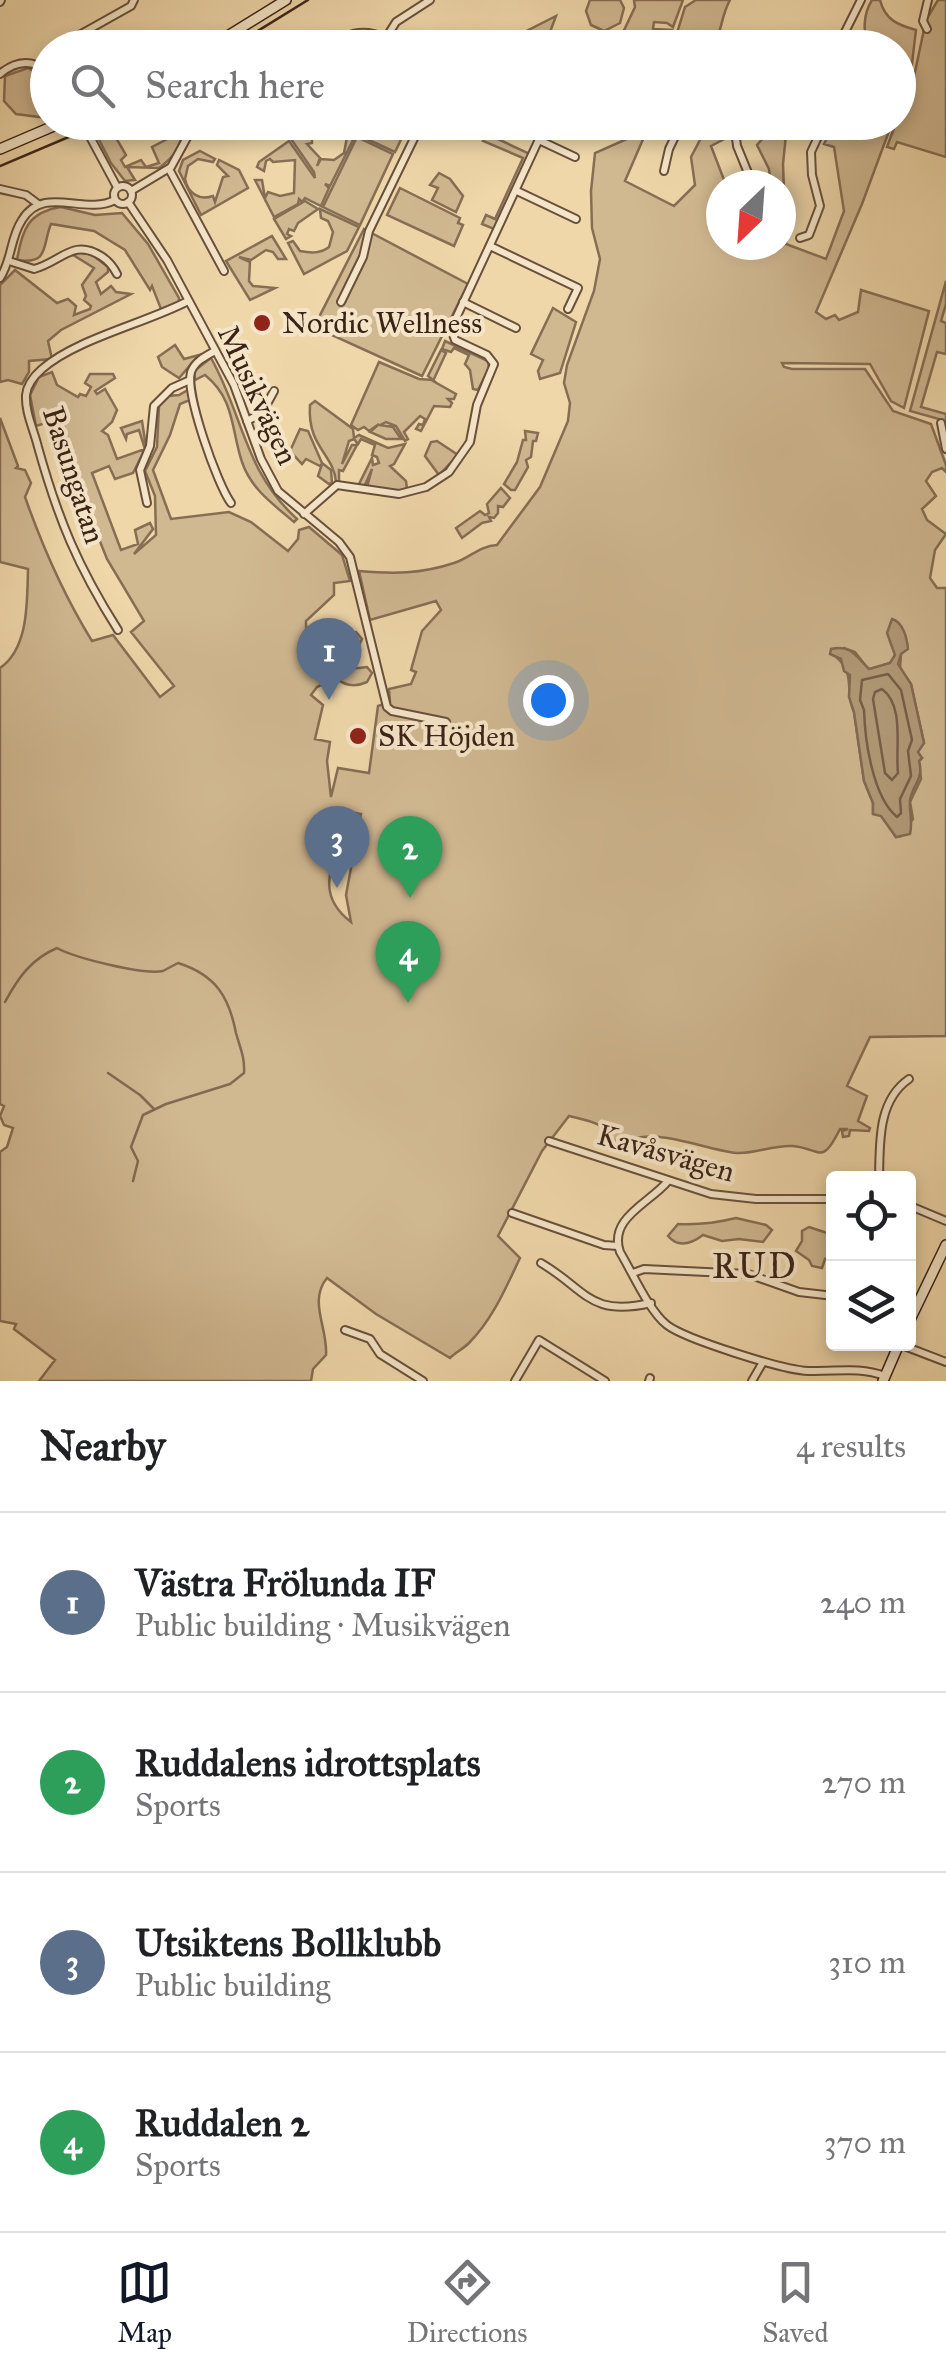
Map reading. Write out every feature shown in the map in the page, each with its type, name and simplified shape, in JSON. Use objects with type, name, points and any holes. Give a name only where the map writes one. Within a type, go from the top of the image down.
[{"type":"street","points":[[88,30],[131,6],[134,0]]},
{"type":"street","points":[[237,30],[286,0]]},
{"type":"street","points":[[391,30],[396,22],[430,0]]},
{"type":"street","points":[[846,30],[861,0]]},
{"type":"street","points":[[926,30],[923,21],[928,0]]},
{"type":"street","points":[[0,74],[21,63],[30,65]]},
{"type":"street","points":[[0,147],[30,137]]},
{"type":"street","points":[[92,140],[118,188]]},
{"type":"street","points":[[131,191],[124,186],[118,188],[115,200],[120,204],[128,202],[131,191],[168,169],[185,140]]},
{"type":"street","points":[[342,302],[363,257],[369,231],[413,140]]},
{"type":"street","points":[[304,514],[334,486],[350,485],[390,495],[409,492],[440,479],[462,457],[494,364],[487,355],[451,335],[541,140],[575,157]]},
{"type":"street","points":[[664,171],[673,140]]},
{"type":"street","points":[[736,140],[747,170]]},
{"type":"street","points":[[800,238],[810,235],[819,210],[810,158],[816,140]]},
{"type":"street","points":[[168,169],[224,270]]},
{"type":"street","points":[[0,188],[26,195],[38,204]]},
{"type":"street","points":[[516,191],[576,219]]},
{"type":"street","points":[[0,278],[22,220],[38,204],[51,200],[92,207],[115,200]]},
{"type":"street","name":"Musikvägen","points":[[128,202],[167,260],[216,351],[278,490],[339,542],[350,557],[387,707],[446,722]]},
{"type":"street","points":[[490,246],[578,288],[568,309]]},
{"type":"street","points":[[9,262],[34,269],[82,248],[108,261],[116,274]]},
{"type":"street","name":"Basungatan","points":[[118,630],[83,574],[57,512],[28,416],[28,388],[42,369],[71,351],[188,301]]},
{"type":"street","points":[[464,302],[516,328]]},
{"type":"street","points":[[216,351],[195,364],[190,380],[210,462],[231,504]]},
{"type":"street","points":[[147,503],[140,470],[150,446],[154,406],[172,388],[190,380]]},
{"type":"street","points":[[247,421],[262,413],[274,391]]},
{"type":"street","points":[[941,424],[946,449]]},
{"type":"street","points":[[880,1171],[884,1114],[898,1087],[909,1079]]},
{"type":"street","name":"Kavåsvägen","points":[[549,1141],[668,1182],[736,1198],[826,1199]]},
{"type":"street","points":[[668,1182],[622,1222],[618,1246],[651,1303],[672,1328],[762,1362],[810,1371],[858,1368],[884,1378],[896,1351]]},
{"type":"street","points":[[916,1208],[946,1221]]},
{"type":"street","points":[[512,1213],[604,1245],[618,1246]]},
{"type":"street","points":[[916,1307],[946,1245]]},
{"type":"street","points":[[541,1264],[565,1278],[595,1304],[651,1303]]},
{"type":"street","points":[[633,1272],[644,1269],[748,1274],[799,1292],[826,1295]]},
{"type":"street","points":[[345,1330],[370,1339],[380,1354],[423,1381]]},
{"type":"street","points":[[515,1381],[539,1340],[604,1381]]},
{"type":"street","points":[[916,1351],[946,1362]]},
{"type":"street","points":[[752,1381],[762,1362]]},
{"type":"shaded area","points":[[590,0],[620,0],[624,8],[620,23],[606,30],[591,25],[586,11]]},
{"type":"shaded area","points":[[634,0],[683,0],[673,27],[654,22],[653,29],[672,30],[624,30],[635,7]]},
{"type":"shaded area","points":[[696,0],[730,0],[720,30],[678,30],[685,7]]},
{"type":"shaded area","points":[[872,0],[880,0],[893,21],[916,30],[865,30]]},
{"type":"shaded area","points":[[938,0],[946,0],[946,157],[897,142],[894,149],[887,147],[890,140],[916,140],[916,67],[926,20]]},
{"type":"shaded area","points":[[556,16],[551,30],[528,30]]},
{"type":"shaded area","points":[[30,69],[30,116],[16,114],[4,101],[5,76]]},
{"type":"shaded area","points":[[99,140],[117,140],[126,155],[121,160],[125,167],[141,160],[146,167],[159,163],[152,147],[166,140],[180,140],[159,168],[127,167],[135,180],[125,181]]},
{"type":"shaded area","points":[[292,140],[312,140],[307,144],[320,158],[317,166],[321,159],[334,160],[344,153],[346,140],[353,140],[330,186],[325,184],[329,188],[321,206],[299,199],[298,204],[274,217],[255,180],[262,180],[265,198],[268,192],[280,196],[294,193],[295,160],[270,159],[264,171],[257,167],[259,162],[289,141],[315,178]]},
{"type":"shaded area","points":[[356,140],[393,154],[360,225],[323,207]]},
{"type":"shaded area","points":[[369,140],[401,140],[395,152]]},
{"type":"shaded area","points":[[500,140],[530,154],[494,229],[482,224],[486,215],[495,219],[523,158],[483,141]]},
{"type":"shaded area","points":[[624,140],[643,140],[625,181],[674,206],[695,185],[691,157],[700,140],[722,140],[711,146],[720,170],[706,170],[706,260],[796,260],[796,248],[826,259],[844,211],[834,147],[824,144],[826,140],[886,140],[816,312],[826,319],[835,315],[839,320],[858,312],[861,290],[929,311],[904,408],[891,401],[870,364],[782,363],[792,369],[865,369],[893,411],[931,424],[946,465],[946,472],[942,468],[932,472],[926,481],[936,496],[922,509],[927,520],[946,534],[935,550],[930,578],[937,588],[946,588],[946,1036],[870,1037],[847,1086],[867,1096],[858,1121],[869,1131],[850,1130],[849,1136],[843,1137],[842,1131],[848,1129],[840,1129],[824,1152],[785,1146],[737,1153],[664,1137],[635,1138],[622,1143],[612,1139],[599,1125],[569,1116],[542,1151],[498,1236],[520,1258],[504,1291],[478,1334],[450,1358],[376,1314],[327,1278],[319,1296],[326,1355],[313,1369],[311,1381],[39,1381],[55,1360],[14,1329],[16,1324],[0,1321],[0,1152],[7,1147],[13,1128],[4,1125],[0,1116],[4,1106],[0,1104],[0,668],[21,636],[28,569],[0,562],[0,418],[16,468],[25,470],[31,483],[25,497],[39,534],[92,641],[113,635],[160,697],[174,686],[131,632],[144,621],[107,559],[64,426],[56,420],[36,426],[30,395],[39,377],[52,372],[57,385],[78,397],[86,396],[91,387],[85,383],[90,374],[113,374],[115,378],[95,391],[97,394],[105,389],[117,410],[102,431],[108,435],[117,459],[145,449],[133,473],[115,479],[109,466],[92,473],[121,550],[138,544],[135,530],[150,523],[153,529],[134,554],[156,535],[155,496],[145,471],[157,447],[159,406],[168,396],[188,390],[190,400],[180,404],[153,470],[171,519],[229,512],[251,522],[288,551],[298,539],[299,530],[309,527],[342,555],[350,581],[334,583],[334,595],[306,621],[307,635],[310,646],[323,661],[343,668],[367,667],[372,673],[367,682],[359,685],[336,678],[317,687],[311,695],[323,705],[315,739],[330,742],[327,761],[331,797],[338,768],[369,773],[378,706],[390,702],[389,689],[411,684],[422,631],[441,610],[436,601],[370,620],[359,571],[395,573],[430,569],[497,545],[540,487],[568,421],[570,403],[564,383],[567,365],[594,291],[600,259],[592,228],[595,153]],"holes":[[[890,638],[901,654],[900,670],[911,684],[924,743],[917,752],[922,758],[921,779],[910,802],[913,819],[896,837],[881,815],[873,814],[848,676],[835,656],[844,648],[855,652],[869,670],[890,663],[896,655]],[[356,813],[361,814],[346,895],[351,922],[339,911],[329,888],[332,864],[346,824],[353,824]]]},
{"type":"shaded area","points":[[761,140],[785,140],[783,170],[769,170],[757,145]]},
{"type":"shaded area","points":[[200,151],[215,159],[198,159],[188,166],[185,179],[195,195],[213,196],[215,202],[223,177],[228,176],[217,165],[219,160],[239,170],[248,188],[201,215],[179,171],[183,160]]},
{"type":"shaded area","points":[[439,173],[450,179],[463,196],[456,212],[432,200],[438,188],[430,185]]},
{"type":"shaded area","points":[[400,188],[460,218],[458,223],[463,225],[454,246],[387,215]]},
{"type":"shaded area","points":[[305,201],[318,209],[298,223],[294,231],[289,229],[287,234],[291,236],[286,239],[274,219]]},
{"type":"shaded area","points":[[61,207],[95,215],[122,213],[148,244],[179,302],[161,309],[152,286],[150,290],[125,250],[94,231],[51,224],[40,256],[17,260],[28,224],[41,213]]},
{"type":"shaded area","points":[[320,209],[359,227],[347,251],[304,274],[288,243],[293,241],[300,251],[307,252],[329,247],[333,232],[328,221],[321,218]]},
{"type":"shaded area","points":[[364,229],[468,284],[422,376],[314,327]]},
{"type":"shaded area","points":[[272,236],[286,259],[278,259],[266,250],[251,260],[239,257],[250,262],[249,281],[253,286],[275,288],[250,300],[226,261]]},
{"type":"shaded area","points":[[70,253],[91,254],[108,267],[108,272],[96,282],[101,294],[111,286],[116,292],[131,294],[61,330],[48,341],[52,359],[29,361],[29,372],[22,384],[0,382],[0,285],[15,270],[57,303],[68,299],[76,306],[74,315],[90,309],[82,285],[94,268]]},
{"type":"shaded area","points":[[946,281],[941,321],[946,323],[946,354],[937,352],[921,407],[946,414],[946,421],[910,411]]},
{"type":"shaded area","points":[[553,308],[576,322],[560,373],[540,379],[538,371],[543,360],[531,354]]},
{"type":"shaded area","points":[[445,341],[488,361],[489,368],[478,390],[473,389],[465,364],[469,355],[454,348],[451,352],[442,349]]},
{"type":"shaded area","points":[[175,345],[184,359],[199,355],[179,378],[162,367],[158,357]]},
{"type":"shaded area","points":[[441,350],[446,353],[433,381],[456,394],[454,399],[448,399],[450,407],[434,406],[421,431],[416,429],[425,419],[420,416],[404,432],[408,439],[405,441],[396,426],[386,422],[380,425],[393,427],[401,439],[386,439],[370,432],[379,424],[369,431],[351,425],[379,362],[419,379],[433,380],[428,376]]},
{"type":"shaded area","points":[[211,358],[255,463],[279,501],[297,519],[294,522],[246,472],[222,394],[205,375],[195,380],[194,371]]},
{"type":"shaded area","points":[[315,401],[353,429],[354,438],[359,435],[388,448],[405,444],[390,466],[406,481],[407,489],[367,487],[372,469],[364,487],[359,484],[372,458],[373,465],[379,463],[372,455],[375,445],[361,439],[358,444],[354,439],[349,441],[342,464],[352,445],[357,445],[343,471],[339,470],[336,482],[313,431],[310,405]]},
{"type":"shaded area","points":[[142,421],[145,449],[139,430],[127,434],[126,439],[121,428]]},
{"type":"shaded area","points":[[300,429],[308,431],[322,463],[331,470],[332,483],[318,476],[322,464],[306,459],[302,464],[290,451]]},
{"type":"shaded area","points":[[525,431],[538,433],[531,457],[526,460],[528,467],[515,490],[511,490],[504,484],[526,440]]},
{"type":"shaded area","points":[[437,441],[458,455],[439,475],[425,456],[431,442]]},
{"type":"shaded area","points":[[501,488],[510,498],[503,507],[498,506],[494,518],[489,517],[491,521],[462,538],[456,528],[480,511],[489,513],[487,504]]},
{"type":"shaded area","points":[[332,621],[332,644],[345,642],[356,632],[362,639],[358,648],[327,658],[320,639],[326,633],[325,623]]},
{"type":"shaded area","points":[[736,1218],[772,1230],[763,1242],[722,1241],[703,1235],[680,1243],[668,1236],[678,1224]]},
{"type":"shaded area","points":[[809,1227],[826,1233],[822,1268],[812,1266],[796,1251],[802,1231]]},
{"type":"water","points":[[892,619],[902,627],[907,640],[908,649],[901,654],[898,664],[911,684],[924,743],[918,752],[922,758],[920,772],[910,800],[910,834],[896,837],[881,816],[873,814],[849,697],[850,675],[844,671],[841,659],[830,654],[831,649],[849,650],[869,669],[890,663],[895,655],[887,633]]},
{"type":"waterway","points":[[5,1002],[26,970],[57,948],[93,961],[153,972],[178,963],[202,974],[219,989],[233,1020],[244,1073],[230,1084],[143,1115],[131,1147],[138,1161],[133,1181]]},
{"type":"waterway","points":[[108,1073],[154,1109]]},
{"type":"tram line","points":[[259,30],[308,0]]},
{"type":"tram line","points":[[0,166],[61,140]]},
{"type":"place","name":"Nordic Wellness","points":[[262,323]]},
{"type":"place","name":"Västra Frölunda IF","points":[[329,700]]},
{"type":"place","name":"SK Höjden","points":[[358,736]]},
{"type":"place","name":"Utsiktens Bollklubb","points":[[337,888]]},
{"type":"place","name":"Ruddalens idrottsplats","points":[[410,898]]},
{"type":"place","name":"Ruddalen 2","points":[[408,1003]]},
{"type":"district","name":"RUD","points":[[755,1266]]}]
